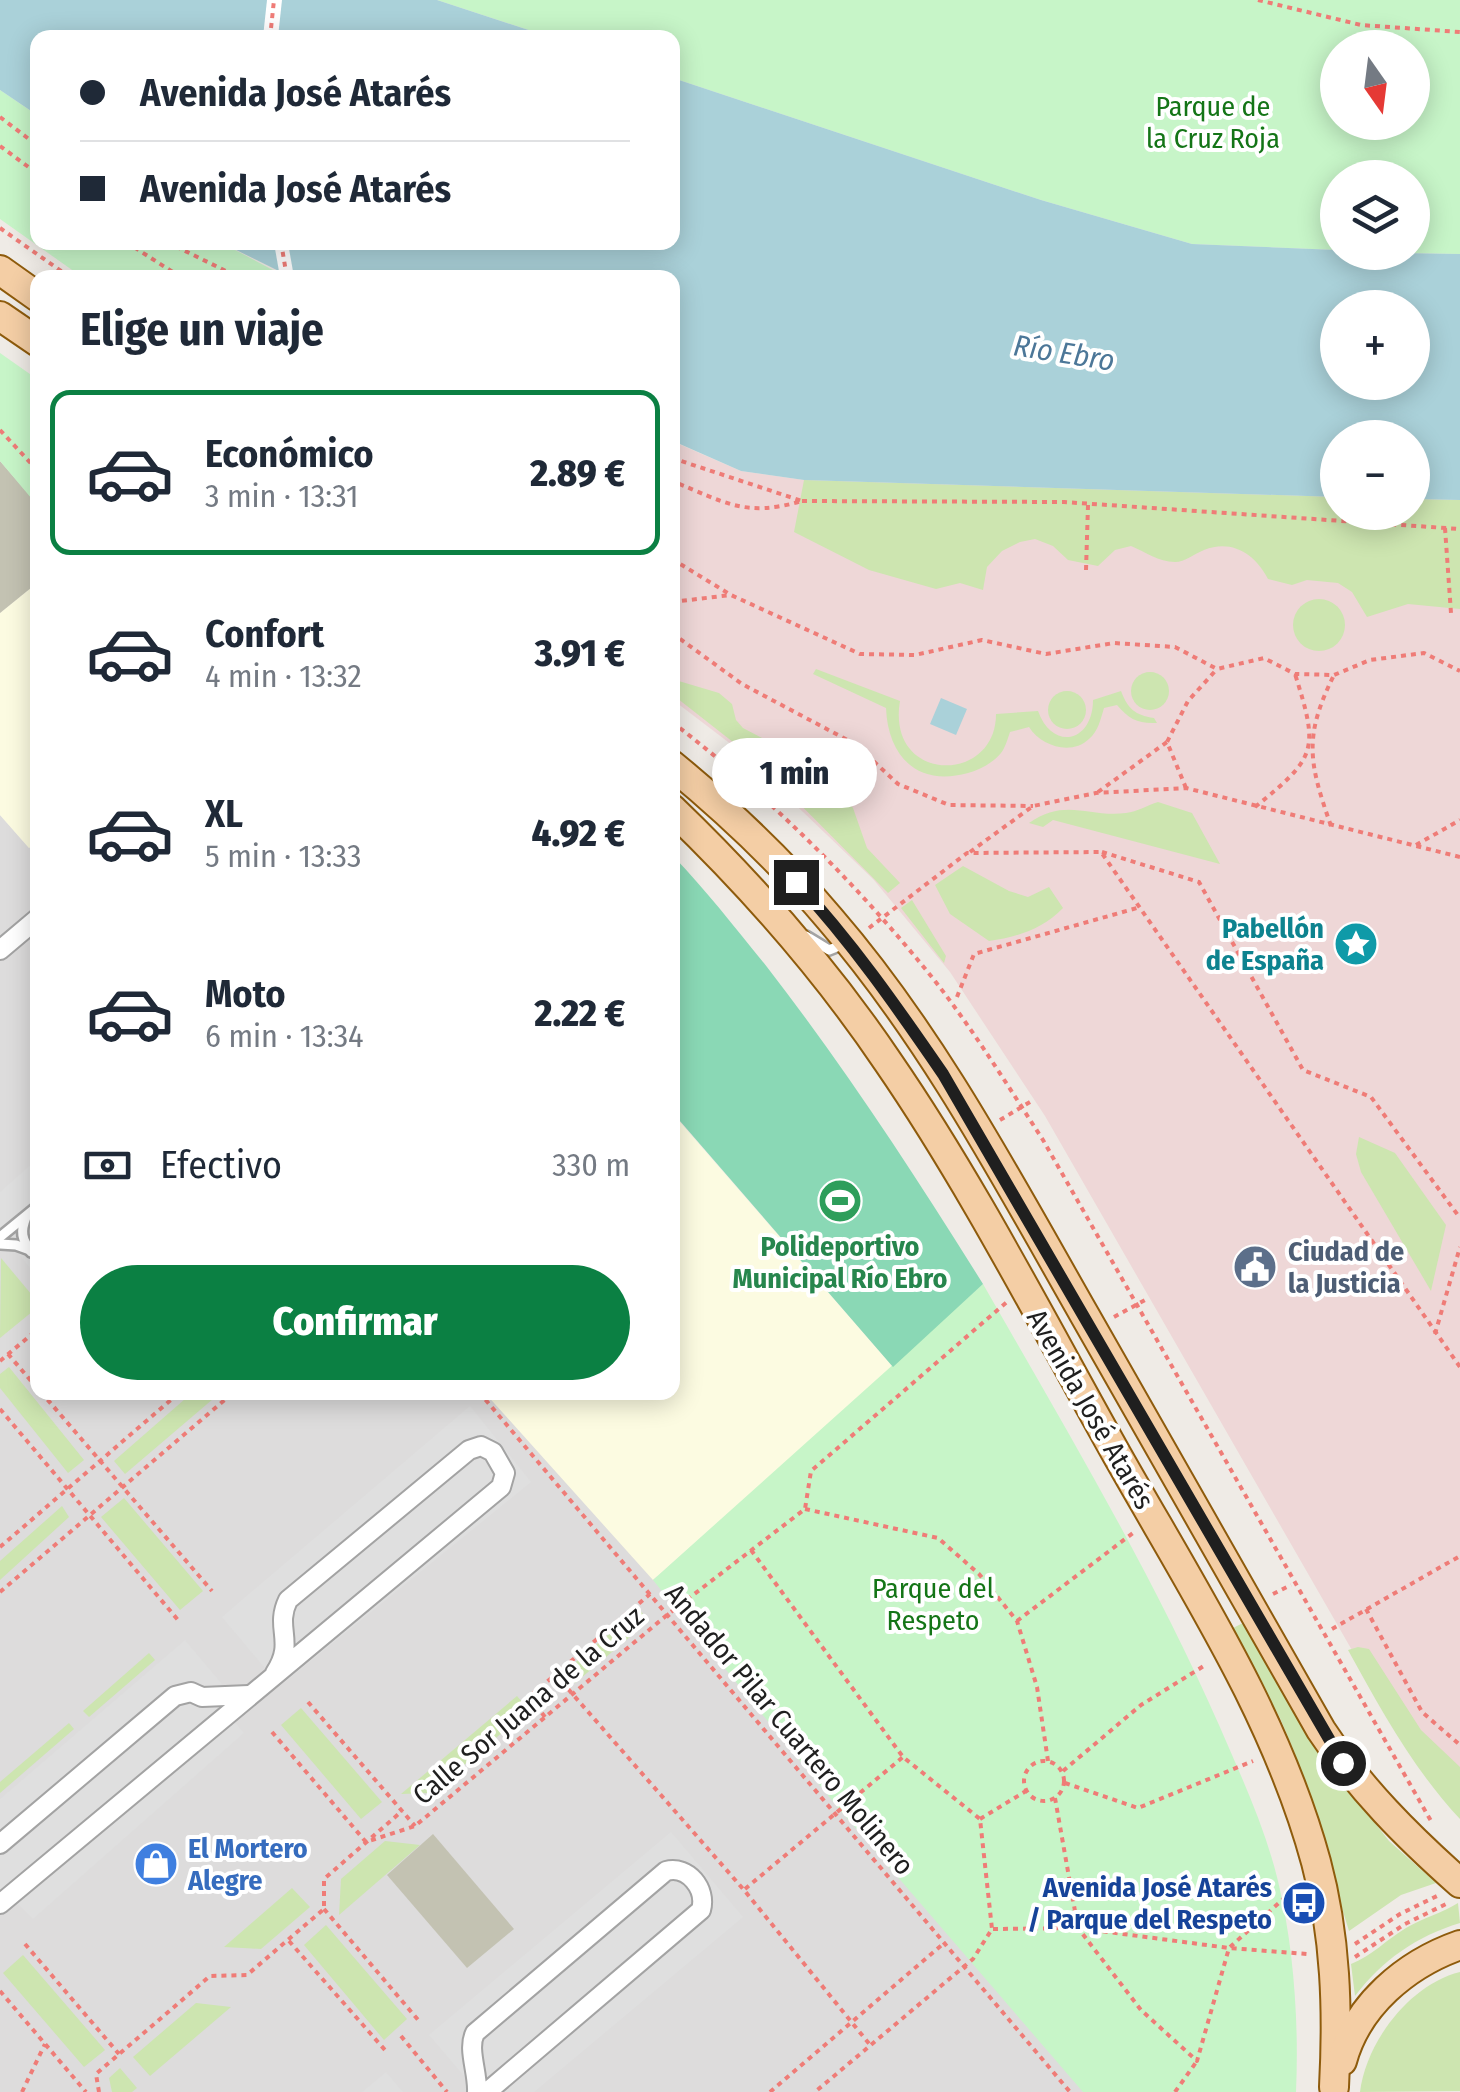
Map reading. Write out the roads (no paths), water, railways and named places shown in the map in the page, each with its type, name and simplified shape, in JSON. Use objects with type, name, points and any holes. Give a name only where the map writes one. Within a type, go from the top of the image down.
[{"type":"main road","points":[[0,270],[30,291]]},
{"type":"main road","points":[[0,316],[30,337]]},
{"type":"main road","name":"Avenida José Atarés","points":[[680,772],[777,862],[848,942],[943,1074],[1321,1730],[1402,1832],[1457,1880]]},
{"type":"main road","name":"Avenida José Atarés","points":[[680,817],[771,910],[888,1062],[1022,1288],[1258,1706],[1294,1791],[1316,1862],[1338,2008],[1334,2090]]},
{"type":"main road","points":[[1334,2090],[1345,2049],[1364,2014],[1390,1985],[1421,1961],[1460,1944]]},
{"type":"street","points":[[0,950],[30,925]]},
{"type":"street","points":[[0,1904],[501,1487],[505,1474],[493,1452],[481,1446],[469,1450],[288,1600],[282,1613],[285,1657],[274,1673]]},
{"type":"street","points":[[283,1625],[292,1637],[318,1638]]},
{"type":"street","points":[[0,1844],[175,1696],[191,1692],[202,1697],[249,1695]]},
{"type":"street","points":[[202,1697],[213,1712],[210,1730]]},
{"type":"street","points":[[478,2092],[476,2062],[470,2046],[475,2032],[666,1871],[674,1868],[689,1875],[702,1895],[701,1910],[488,2092]]},
{"type":"street","points":[[0,1888],[20,1888]]},
{"type":"street","points":[[476,2062],[496,2070],[522,2064]]},
{"type":"lane","points":[[771,910],[824,948],[848,942]]},
{"type":"lane","points":[[0,1237],[30,1212]]},
{"type":"lane","points":[[27,1214],[22,1240],[30,1249]]},
{"type":"lane","points":[[0,1244],[30,1251]]},
{"type":"water","points":[[0,0],[437,0],[529,30],[30,30],[30,110],[0,90]]},
{"type":"water","name":"Río Ebro","points":[[680,80],[1041,200],[1192,244],[1320,249],[1320,270],[1430,270],[1430,254],[1460,254],[1460,500],[1430,499],[1430,420],[1320,420],[1320,496],[804,480],[741,471],[680,444],[680,270],[277,270],[236,250],[680,250]]},
{"type":"water","points":[[941,698],[967,709],[956,735],[930,724]]},
{"type":"place","name":"Pabellón de España","points":[[1356,944]]},
{"type":"place","name":"Polideportivo Municipal Río Ebro","points":[[840,1201]]},
{"type":"place","name":"Ciudad de la Justicia","points":[[1255,1267]]},
{"type":"place","name":"El Mortero Alegre","points":[[156,1864]]},
{"type":"place","name":"Avenida José Atarés / Parque del Respeto","points":[[1304,1903]]},
{"type":"park label","name":"Parque de la Cruz Roja","points":[[1213,122]]},
{"type":"park label","name":"Parque del Respeto","points":[[933,1604]]}]
